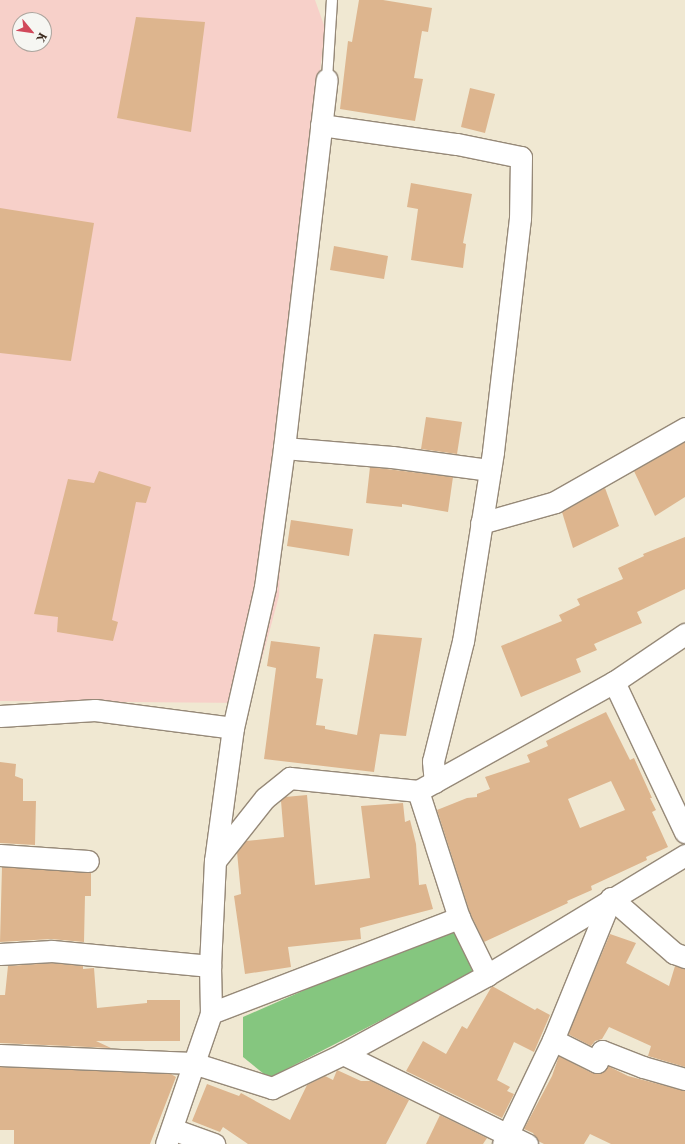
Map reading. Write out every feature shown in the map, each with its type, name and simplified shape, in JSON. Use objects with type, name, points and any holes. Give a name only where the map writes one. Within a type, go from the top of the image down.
[{"type":"street","points":[[214,1144],[169,1137],[211,1012],[210,966],[214,861],[233,728],[265,587],[284,448],[327,79]]},
{"type":"street","points":[[321,125],[457,144],[521,157],[520,218],[490,470],[482,523],[463,641],[426,786],[459,918],[487,975]]},
{"type":"street","points":[[482,523],[555,502],[685,428]]},
{"type":"street","points":[[284,448],[392,458],[490,470]]},
{"type":"street","points":[[214,861],[265,798],[290,778],[426,786],[614,682],[685,634]]},
{"type":"street","points":[[614,682],[685,832]]},
{"type":"street","points":[[0,716],[95,710],[233,728]]},
{"type":"street","points":[[0,1055],[193,1063],[272,1088],[343,1054],[487,975],[685,854]]},
{"type":"street","points":[[0,856],[88,861]]},
{"type":"street","points":[[611,898],[674,953],[685,957]]},
{"type":"street","points":[[505,1140],[553,1040],[611,898]]},
{"type":"street","points":[[211,1012],[459,918]]},
{"type":"street","points":[[0,954],[52,951],[210,966]]},
{"type":"street","points":[[553,1040],[597,1062],[602,1052],[643,1067],[685,1079]]},
{"type":"street","points":[[343,1054],[505,1140],[527,1144]]},
{"type":"lane","points":[[327,79],[332,0]]},
{"type":"shaded area","points":[[0,0],[315,0],[325,28],[288,349],[279,596],[250,703],[0,701]]},
{"type":"green space","points":[[455,924],[473,973],[269,1078],[243,1057],[243,1017]]},
{"type":"building","points":[[359,0],[383,0],[432,8],[428,32],[422,31],[414,78],[423,79],[415,121],[340,109],[348,41],[352,42]]},
{"type":"building","points":[[136,17],[205,22],[191,132],[117,118]]},
{"type":"building","points":[[470,88],[495,94],[485,133],[461,127]]},
{"type":"building","points":[[411,183],[472,194],[463,243],[466,244],[463,268],[411,260],[418,209],[407,207]]},
{"type":"building","points":[[0,208],[94,223],[71,361],[0,353]]},
{"type":"building","points":[[334,246],[388,256],[384,279],[330,270]]},
{"type":"building","points":[[426,417],[462,422],[457,454],[421,449]]},
{"type":"building","points":[[685,442],[685,497],[655,516],[634,471]]},
{"type":"building","points":[[370,467],[453,477],[448,512],[402,504],[402,507],[366,503]]},
{"type":"building","points":[[99,471],[151,487],[146,503],[136,502],[112,620],[118,622],[113,641],[57,632],[58,617],[34,614],[68,479],[94,483]]},
{"type":"building","points":[[605,488],[619,526],[573,548],[562,512]]},
{"type":"building","points":[[291,520],[353,529],[349,556],[287,546]]},
{"type":"building","points":[[685,537],[685,589],[637,612],[642,623],[594,644],[597,650],[576,659],[581,672],[521,697],[501,646],[562,621],[559,615],[580,605],[577,599],[623,579],[618,568],[644,556],[643,554]]},
{"type":"building","points":[[374,634],[422,638],[406,736],[380,734],[374,772],[264,759],[276,668],[267,666],[271,641],[320,647],[316,678],[323,679],[316,725],[325,726],[325,729],[357,735]]},
{"type":"building","points":[[606,712],[630,760],[634,758],[652,798],[650,798],[656,810],[652,812],[668,847],[646,857],[647,860],[591,886],[592,890],[567,901],[568,903],[484,942],[470,913],[437,810],[467,798],[477,797],[477,794],[490,789],[485,777],[530,762],[527,755],[548,746],[546,741]],"holes":[[[611,781],[625,810],[580,828],[568,799]]]},
{"type":"building","points":[[0,762],[16,764],[15,776],[23,779],[23,801],[36,801],[35,845],[0,843]]},
{"type":"building","points":[[307,795],[315,885],[370,878],[361,806],[403,803],[405,822],[410,820],[416,844],[419,885],[426,884],[433,909],[360,928],[361,939],[288,947],[291,967],[245,974],[234,896],[241,894],[237,852],[246,841],[284,837],[281,801],[285,797]]},
{"type":"building","points":[[2,867],[91,872],[91,896],[85,896],[84,942],[51,939],[0,942]]},
{"type":"building","points":[[610,934],[636,943],[626,963],[669,986],[675,966],[685,969],[685,1067],[648,1056],[651,1046],[609,1027],[602,1039],[595,1041],[591,1046],[568,1034]]},
{"type":"building","points":[[52,963],[83,966],[83,969],[94,968],[97,1008],[147,1003],[147,1000],[180,1000],[180,1041],[96,1041],[111,1048],[0,1043],[0,995],[5,995],[8,966]]},
{"type":"building","points":[[492,986],[535,1010],[537,1008],[550,1015],[534,1052],[514,1042],[497,1080],[510,1087],[507,1091],[514,1094],[502,1118],[406,1071],[423,1041],[446,1054],[462,1026],[467,1029]]},
{"type":"building","points":[[559,1056],[592,1073],[604,1072],[608,1066],[628,1076],[685,1091],[685,1144],[611,1144],[590,1134],[584,1144],[544,1144],[538,1141],[533,1133],[524,1129],[552,1076]]},
{"type":"building","points":[[0,1067],[171,1074],[176,1077],[150,1144],[14,1144],[14,1130],[0,1130]]},
{"type":"building","points":[[337,1070],[361,1081],[371,1081],[409,1100],[386,1144],[248,1144],[223,1127],[220,1132],[192,1121],[207,1084],[239,1096],[241,1093],[290,1120],[307,1085],[325,1076],[333,1080]]},
{"type":"building","points":[[440,1115],[487,1138],[483,1144],[426,1144]]}]
